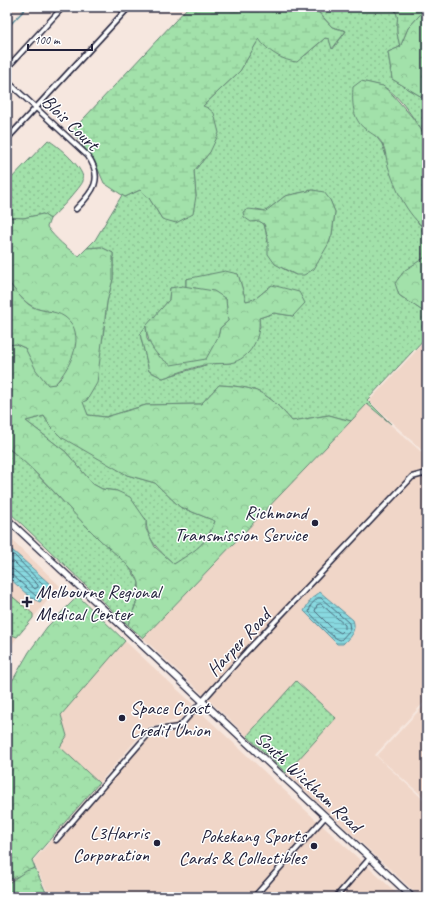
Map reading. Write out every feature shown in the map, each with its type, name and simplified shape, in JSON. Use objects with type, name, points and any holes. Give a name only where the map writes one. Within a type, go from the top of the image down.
[{"type":"main road","name":"South Wickham Road","points":[[7,519],[412,897]]},
{"type":"street","points":[[7,68],[63,7]]},
{"type":"street","points":[[7,139],[129,7]]},
{"type":"street","name":"Blois Court","points":[[7,81],[88,156],[94,165],[96,183],[89,196],[76,209]]},
{"type":"street","name":"Harper Road","points":[[56,840],[151,731],[179,727],[247,651],[412,477],[423,474]]},
{"type":"street","points":[[254,897],[325,817]]},
{"type":"street","points":[[336,897],[370,858]]},
{"type":"shaded area","points":[[427,339],[427,455],[369,401]]},
{"type":"shaded area","points":[[367,404],[427,457],[427,699],[375,755],[427,803],[427,897],[420,897],[286,773],[336,718],[297,681],[247,736],[143,638]],"holes":[[[314,596],[337,644],[304,611]]]},
{"type":"shaded area","name":"Melbourne Regional Medical Center","points":[[7,535],[60,586],[17,637],[7,653]]},
{"type":"shaded area","points":[[125,641],[193,704],[179,720],[151,726],[143,732],[99,783],[60,747],[67,736],[61,715]]},
{"type":"shaded area","points":[[427,702],[427,800],[377,756]]},
{"type":"shaded area","points":[[194,706],[401,897],[50,897],[33,861],[144,734],[152,728],[180,722]]},
{"type":"green space","points":[[188,7],[318,7],[316,10],[332,27],[346,31],[332,49],[329,39],[325,38],[297,62],[286,60],[276,55],[266,48],[259,39],[240,71],[203,106],[214,113],[219,133],[210,152],[194,171],[196,196],[193,214],[176,223],[162,219],[149,198],[140,190],[125,197],[104,183],[94,160],[71,132]]},
{"type":"green space","points":[[318,7],[392,7],[397,16],[397,33],[400,47],[388,52],[392,79],[427,100],[427,138],[407,109],[395,95],[382,86],[361,81],[364,128],[374,134],[382,144],[398,191],[419,224],[427,230],[427,247],[425,252],[427,253],[427,256],[421,260],[399,295],[427,314],[427,336],[367,400],[391,424],[367,404],[351,421],[329,415],[292,421],[276,403],[261,393],[243,387],[219,385],[201,404],[146,405],[106,417],[88,415],[82,402],[87,400],[103,337],[107,302],[113,279],[113,253],[101,247],[87,248],[95,240],[122,195],[125,197],[140,190],[149,198],[162,219],[196,196],[194,171],[210,152],[202,107],[240,71],[259,39],[306,55],[325,38],[329,39],[333,49],[346,31],[332,27],[316,9]],"holes":[[[313,190],[330,200],[335,212],[332,234],[329,243],[296,275],[285,270],[273,261],[269,250],[264,224],[259,221],[256,209],[266,211],[285,196]],[[238,274],[246,301],[255,299],[272,285],[293,316],[274,313],[259,318],[260,327],[231,363],[209,364],[163,378],[149,371],[140,334],[169,300],[170,288],[186,287],[186,279]]]},
{"type":"green space","points":[[392,7],[427,7],[408,28],[400,47],[397,33],[397,16]]},
{"type":"green space","points":[[427,7],[427,100],[392,79],[388,52],[400,47],[408,28]]},
{"type":"green space","points":[[361,81],[383,86],[412,117],[427,138],[427,230],[413,217],[398,193],[388,166],[383,145],[375,136],[361,125],[355,115],[353,104],[353,87]]},
{"type":"green space","points":[[48,140],[64,152],[76,164],[83,176],[82,184],[50,219],[43,214],[23,218],[7,217],[7,183]]},
{"type":"green space","points":[[313,190],[324,192],[330,200],[335,212],[332,234],[329,243],[314,269],[304,275],[296,275],[275,264],[268,254],[268,239],[264,224],[259,221],[251,222],[244,217],[243,212],[248,209],[266,211],[285,196]]},
{"type":"green space","points":[[43,214],[50,219],[47,227],[50,231],[66,247],[79,256],[87,248],[101,247],[113,253],[113,279],[107,302],[97,383],[87,400],[83,402],[88,415],[106,417],[146,405],[201,404],[219,385],[243,387],[261,393],[276,403],[292,421],[329,415],[351,421],[143,638],[128,625],[139,593],[139,583],[133,571],[87,527],[31,468],[7,447],[7,345],[16,344],[25,348],[48,384],[55,384],[63,376],[53,312],[44,311],[31,306],[7,281],[7,217],[23,218]],"holes":[[[44,416],[50,426],[61,437],[127,475],[155,483],[180,507],[215,521],[208,536],[199,546],[174,564],[155,547],[146,529],[146,520],[130,497],[117,491],[102,489],[93,484],[66,452],[26,421]]]},
{"type":"green space","points":[[427,256],[427,314],[399,295],[395,283],[405,270]]},
{"type":"green space","points":[[225,271],[238,274],[246,301],[255,299],[272,285],[299,292],[305,303],[293,316],[274,313],[259,318],[258,332],[253,346],[244,357],[237,361],[202,365],[163,378],[149,371],[140,334],[146,326],[147,339],[159,357],[218,337],[220,328],[228,321],[226,299],[195,288],[186,287],[186,279]]},
{"type":"green space","points":[[7,281],[22,299],[32,307],[61,315],[72,324],[76,341],[74,351],[66,369],[55,384],[48,385],[36,370],[25,348],[16,344],[7,345]]},
{"type":"green space","points":[[183,286],[214,291],[226,299],[228,321],[220,328],[218,337],[206,359],[171,365],[161,358],[153,349],[148,339],[146,326],[169,300],[170,288]]},
{"type":"green space","points":[[44,416],[50,426],[127,475],[155,483],[180,507],[215,521],[199,547],[174,564],[159,550],[151,539],[148,533],[146,519],[117,491],[102,489],[93,484],[66,452],[26,421]]},
{"type":"green space","points":[[7,447],[25,462],[98,538],[127,564],[139,582],[137,600],[128,625],[7,510]]},
{"type":"green space","points":[[7,592],[33,614],[33,618],[17,637],[9,634],[11,631],[7,628]]},
{"type":"green space","points":[[78,596],[125,641],[61,715],[67,736],[60,747],[99,783],[32,860],[35,868],[12,879],[7,877],[7,690],[29,652],[47,627]]},
{"type":"green space","points":[[296,681],[336,718],[286,773],[247,736]]},
{"type":"green space","points":[[35,868],[48,897],[7,897],[7,884],[26,871]]},
{"type":"water","points":[[12,550],[51,585],[40,602],[31,598],[7,576],[7,555]]},
{"type":"water","points":[[320,592],[353,620],[353,630],[343,644],[337,644],[304,611],[311,599]]},
{"type":"waterway","points":[[7,28],[27,7]]},
{"type":"place","name":"Richmond Transmission Service","points":[[315,523]]},
{"type":"place","name":"Melbourne Regional Medical Center","points":[[27,602]]},
{"type":"place","name":"Space Coast Credit Union","points":[[122,718]]},
{"type":"place","name":"L3Harris Corporation","points":[[157,843]]},
{"type":"place","name":"Pokekang Sports Cards & Collectibles","points":[[314,846]]}]
